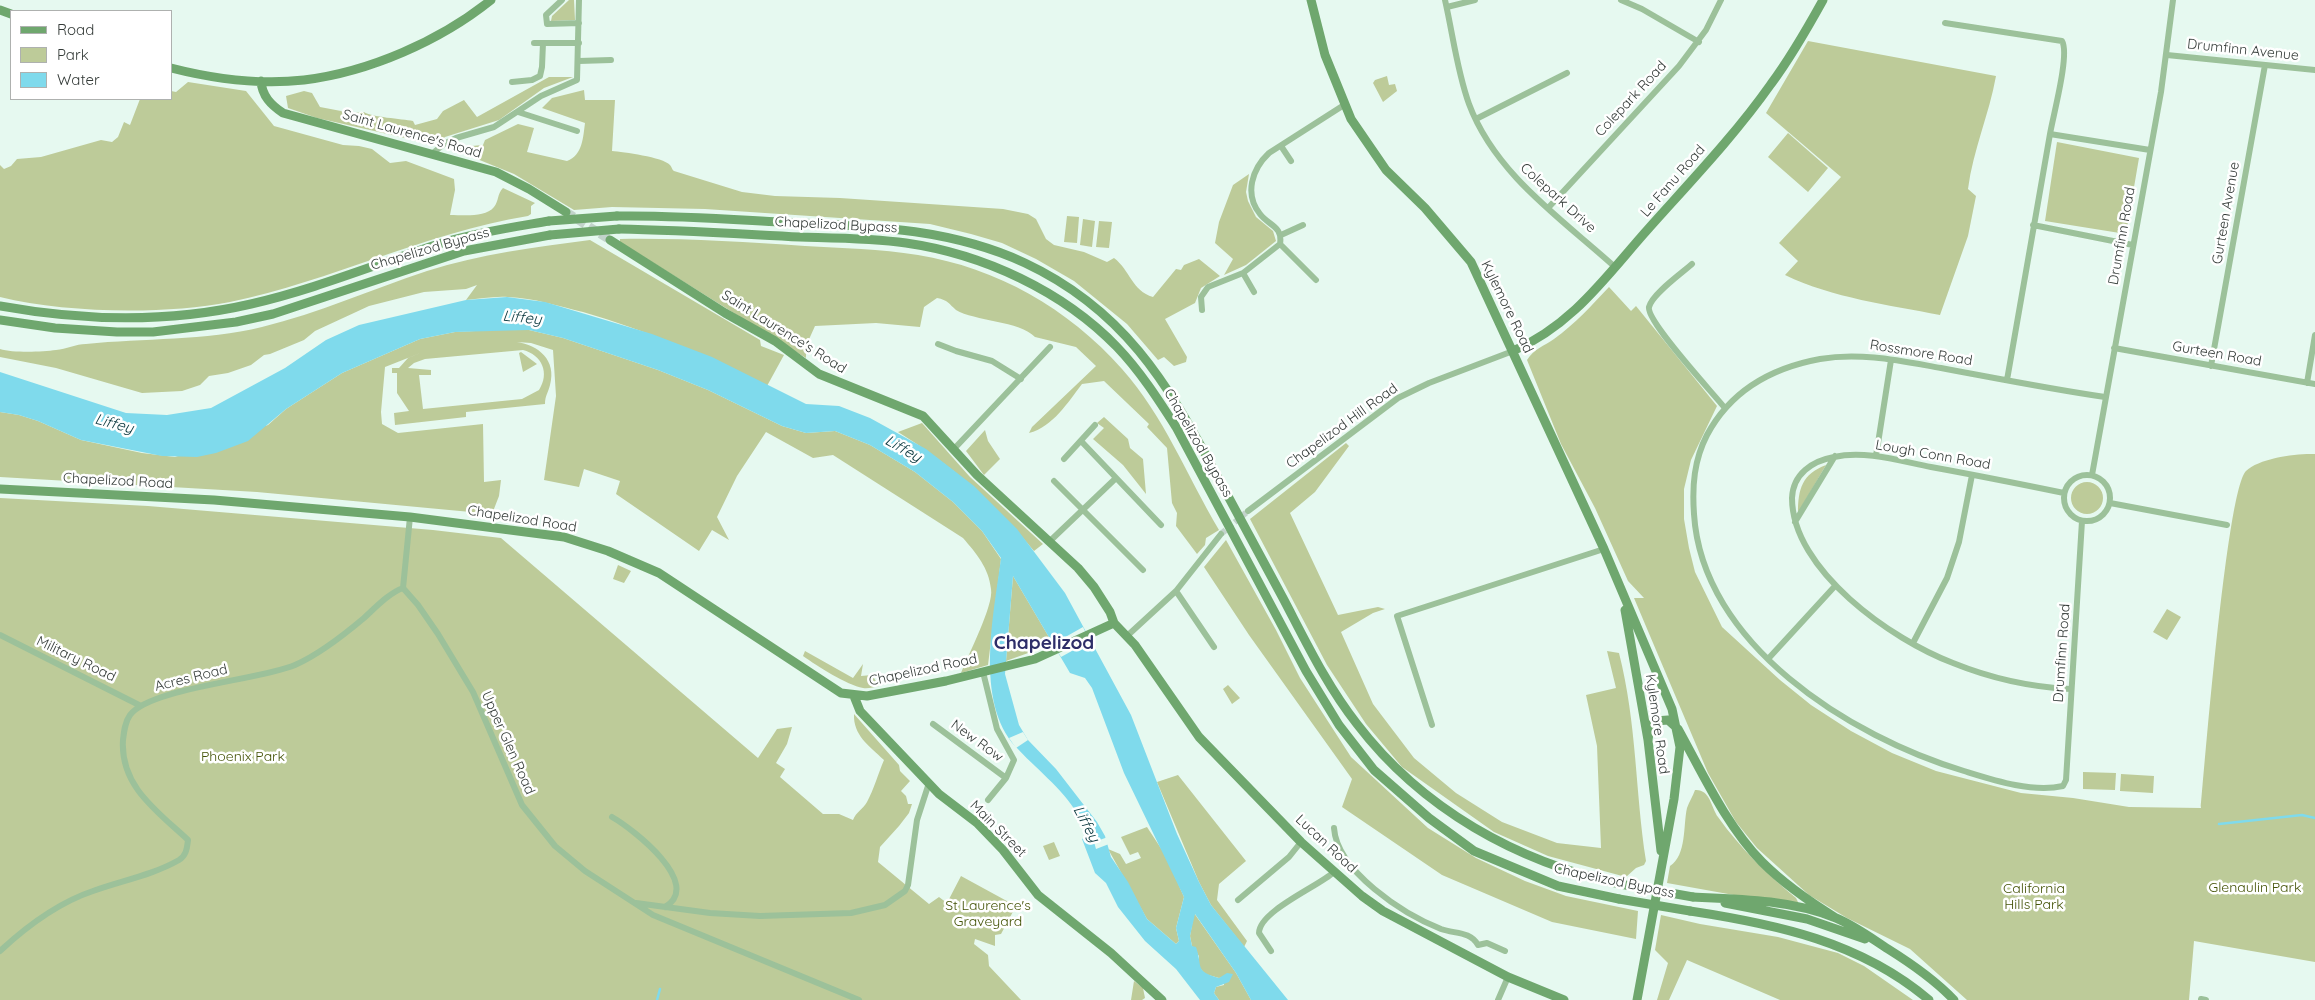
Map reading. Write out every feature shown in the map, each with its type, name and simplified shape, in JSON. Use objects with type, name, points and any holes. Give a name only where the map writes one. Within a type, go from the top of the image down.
[{"type":"main road","points":[[172,68],[214,77],[261,81],[304,80],[371,63],[441,33],[492,0]]},
{"type":"main road","name":"Kylemore Road","points":[[1311,0],[1325,55],[1344,105],[1365,142],[1386,170],[1425,208],[1471,262],[1604,549],[1672,709],[1678,729],[1680,747],[1674,800],[1662,858],[1638,1000]]},
{"type":"main road","name":"Le Fanu Road","points":[[1513,351],[1534,342],[1574,312],[1616,267],[1767,90],[1799,43],[1823,0]]},
{"type":"main road","name":"Saint Laurence's Road","points":[[261,81],[266,99],[273,107],[283,113],[496,172],[566,212]]},
{"type":"main road","name":"Chapelizod Bypass","points":[[0,306],[62,315],[158,318],[250,304],[301,290],[446,242],[482,233],[549,221],[617,216],[678,216],[857,226],[937,234],[972,243],[1003,254],[1057,280],[1084,299],[1126,336],[1148,360],[1166,386],[1200,444],[1315,660],[1356,724],[1377,747],[1435,802],[1482,834],[1560,869],[1620,884],[1807,919],[1884,946]]},
{"type":"main road","name":"Chapelizod Bypass","points":[[0,320],[55,328],[117,332],[153,332],[236,322],[273,314],[464,251],[550,235],[618,229],[736,233],[906,243],[967,256],[1022,279],[1067,307],[1116,346],[1156,395],[1176,427],[1306,671],[1339,725],[1374,770],[1429,818],[1474,850],[1558,886],[1619,899],[1786,928],[1840,946],[1888,970],[1928,1000]]},
{"type":"main road","name":"Saint Laurence's Road","points":[[610,240],[725,313],[775,341],[819,374],[923,416],[977,475],[1050,541],[1094,587],[1110,612],[1114,623],[1127,636]]},
{"type":"main road","name":"Chapelizod Road","points":[[0,489],[214,500],[410,517],[542,533],[622,556],[672,581],[841,693],[854,696],[867,696],[1010,666],[1054,652],[1089,633],[1114,623]]},
{"type":"main road","name":"Kylemore Road","points":[[1622,595],[1648,740],[1662,858]]},
{"type":"main road","name":"Lucan Road","points":[[1127,636],[1199,737],[1301,842],[1334,872],[1382,911],[1471,959],[1508,977],[1564,1000]]},
{"type":"main road","name":"Main Street","points":[[854,696],[860,711],[929,783],[977,823],[1003,850],[1038,895],[1111,953],[1162,1000]]},
{"type":"main road","points":[[1648,740],[1650,727],[1655,720],[1668,720],[1678,729],[1726,816],[1762,862],[1795,891],[1836,918]]},
{"type":"main road","name":"Chapelizod Bypass","points":[[1693,897],[1742,899],[1796,908],[1836,918],[1867,934],[1925,974],[1954,1000]]},
{"type":"street","points":[[562,0],[548,12],[546,16],[547,24],[579,24]]},
{"type":"street","points":[[433,153],[444,144],[456,138],[494,127],[540,96],[577,80],[579,0]]},
{"type":"street","points":[[1446,3],[1475,0]]},
{"type":"street","points":[[1621,0],[1642,9],[1699,42]]},
{"type":"street","name":"Colepark Road","points":[[1549,208],[1699,42],[1721,0]]},
{"type":"street","name":"Drumfinn Road","points":[[2092,475],[2168,54],[2173,0]]},
{"type":"street","name":"Colepark Drive","points":[[1446,3],[1463,83],[1476,118],[1498,155],[1513,175],[1616,267]]},
{"type":"street","points":[[1945,23],[2062,41],[2065,46],[2062,75],[2033,226],[2007,380]]},
{"type":"street","points":[[534,43],[579,43]]},
{"type":"street","points":[[512,82],[532,80],[540,76],[543,43]]},
{"type":"street","name":"Drumfinn Avenue","points":[[2168,54],[2315,70]]},
{"type":"street","points":[[579,60],[611,60]]},
{"type":"street","name":"Gurteen Avenue","points":[[2211,366],[2265,65]]},
{"type":"street","points":[[1476,118],[1567,73]]},
{"type":"street","points":[[1202,310],[1201,297],[1208,287],[1243,273],[1280,244],[1281,235],[1278,228],[1261,215],[1256,208],[1250,187],[1258,163],[1280,146],[1344,105]]},
{"type":"street","points":[[518,112],[577,131]]},
{"type":"street","points":[[2050,134],[2150,150]]},
{"type":"street","points":[[1280,146],[1291,161]]},
{"type":"street","points":[[1281,235],[1303,225]]},
{"type":"street","points":[[2033,226],[2133,245]]},
{"type":"street","points":[[1280,244],[1316,280]]},
{"type":"street","points":[[1692,264],[1656,296],[1649,305],[1649,311],[1658,328],[1724,407]]},
{"type":"street","points":[[1243,273],[1254,292]]},
{"type":"street","points":[[2307,383],[2315,335]]},
{"type":"street","points":[[938,344],[992,361],[1021,379]]},
{"type":"street","points":[[953,450],[1050,347]]},
{"type":"street","name":"Gurteen Road","points":[[2114,348],[2315,384]]},
{"type":"street","name":"Chapelizod Hill Road","points":[[1248,511],[1398,398],[1428,383],[1513,351]]},
{"type":"street","name":"Rossmore Road","points":[[2063,786],[2053,788],[2025,785],[1981,776],[1914,753],[1871,733],[1826,705],[1768,659],[1737,626],[1707,575],[1694,528],[1692,484],[1702,444],[1724,407],[1755,382],[1799,364],[1846,356],[1891,360],[2105,397]]},
{"type":"street","points":[[1876,456],[1891,360]]},
{"type":"street","points":[[1064,459],[1095,426]]},
{"type":"street","points":[[1081,441],[1112,473],[1115,479],[1161,525]]},
{"type":"street","points":[[1795,522],[1835,456]]},
{"type":"street","name":"Lough Conn Road","points":[[2064,493],[1876,456],[1835,456],[1812,464],[1797,479],[1792,488],[1795,522],[1812,557],[1835,586],[1872,616],[1913,643],[1950,662],[1976,672],[2027,684],[2070,689]]},
{"type":"street","points":[[1913,643],[1947,578],[1959,542],[1972,475]]},
{"type":"street","points":[[2084,475],[2092,475],[2108,488],[2110,503],[2108,510],[2097,520],[2082,521],[2070,514],[2064,500],[2064,493],[2071,481],[2084,475]]},
{"type":"street","points":[[1050,541],[1115,479]]},
{"type":"street","points":[[1054,481],[1143,570]]},
{"type":"street","points":[[2110,503],[2226,525]]},
{"type":"street","points":[[403,588],[410,517]]},
{"type":"street","name":"Drumfinn Road","points":[[2063,786],[2066,780],[2070,689],[2082,521]]},
{"type":"street","points":[[1127,636],[1176,591],[1221,534]]},
{"type":"street","points":[[1432,725],[1397,616],[1604,549]]},
{"type":"street","points":[[1768,659],[1835,586]]},
{"type":"street","name":"Acres Road","points":[[0,951],[21,932],[68,901],[181,859],[186,851],[188,840],[137,792],[127,773],[122,751],[124,727],[131,714],[156,699],[267,674],[296,664],[347,632],[393,593],[403,588]]},
{"type":"street","name":"Upper Glen Road","points":[[403,588],[418,605],[438,634],[473,692],[522,805],[555,846],[585,870],[634,903],[688,931],[859,1000]]},
{"type":"street","points":[[1176,591],[1214,647]]},
{"type":"street","name":"Military Road","points":[[0,634],[142,706]]},
{"type":"street","points":[[985,672],[997,729],[1013,755],[1014,760],[1006,778],[988,800]]},
{"type":"street","name":"New Row","points":[[933,724],[1006,778]]},
{"type":"street","points":[[634,903],[710,913],[760,916],[851,914],[885,905],[905,890],[910,882],[917,820],[929,783]]},
{"type":"street","points":[[612,817],[630,827],[664,861],[676,879],[678,893],[673,902],[665,907]]},
{"type":"street","points":[[1334,828],[1334,838],[1345,859],[1370,886],[1408,911],[1442,929],[1472,937],[1478,945]]},
{"type":"street","points":[[1238,900],[1289,857],[1301,842]]},
{"type":"street","points":[[1271,951],[1260,933],[1262,923],[1306,888],[1334,872]]},
{"type":"street","points":[[1478,945],[1487,944],[1505,951]]},
{"type":"street","points":[[1471,959],[1478,945]]},
{"type":"street","points":[[1498,1000],[1508,977]]},
{"type":"green space","points":[[569,0],[574,0],[575,20],[551,21],[552,16]]},
{"type":"green space","points":[[1808,41],[1996,76],[1970,175],[1968,189],[1976,196],[1968,236],[1940,315],[1822,290],[1785,275],[1798,261],[1779,243],[1841,177],[1766,113]]},
{"type":"green space","points":[[1387,76],[1389,85],[1395,84],[1397,91],[1383,102],[1373,83],[1375,80]]},
{"type":"green space","points":[[549,77],[573,77],[544,88],[499,120],[445,137],[436,145],[317,118],[288,108],[286,96],[304,91],[312,93],[320,107],[341,111],[346,114],[364,112],[380,117],[413,121],[415,125],[437,119],[443,111],[464,100],[477,117]]},
{"type":"green space","points":[[188,82],[246,91],[274,126],[343,145],[372,149],[390,163],[406,161],[454,179],[455,190],[450,215],[473,215],[490,211],[496,205],[503,188],[535,203],[531,206],[531,214],[528,216],[452,234],[305,282],[230,302],[175,309],[115,310],[54,306],[0,297],[0,165],[4,169],[11,166],[17,159],[41,157],[101,140],[112,142],[118,137],[124,122],[130,125],[140,100],[172,100],[172,91],[176,92]]},
{"type":"green space","points":[[584,90],[585,100],[615,100],[612,151],[642,155],[660,160],[670,165],[674,171],[742,192],[775,196],[840,198],[1003,209],[1028,214],[1036,219],[1046,239],[1054,245],[1084,252],[1107,262],[1114,258],[1140,290],[1153,297],[1176,269],[1181,270],[1184,265],[1199,259],[1220,276],[1201,288],[1195,303],[1165,319],[1187,357],[1186,362],[1174,366],[1164,357],[1158,360],[1127,324],[1074,281],[1036,259],[1002,243],[930,224],[705,209],[612,207],[574,210],[514,174],[455,150],[460,147],[483,145],[485,140],[518,124],[534,128],[527,152],[567,161],[579,150],[583,140],[585,123],[542,108],[552,98]]},
{"type":"green space","points":[[1788,133],[1828,168],[1808,192],[1768,157]]},
{"type":"green space","points":[[2057,142],[2139,158],[2126,234],[2045,221]]},
{"type":"green space","points":[[1249,174],[1246,192],[1248,201],[1256,217],[1273,231],[1276,241],[1246,265],[1224,275],[1233,259],[1215,243],[1219,222],[1233,185]]},
{"type":"green space","points":[[1067,216],[1079,217],[1077,243],[1064,242]]},
{"type":"green space","points":[[1083,219],[1095,221],[1092,247],[1080,245]]},
{"type":"green space","points":[[1099,221],[1112,222],[1109,248],[1096,247]]},
{"type":"green space","points":[[620,239],[712,241],[890,251],[947,261],[1003,281],[1029,294],[1078,327],[1122,369],[1137,387],[1163,426],[1219,530],[1206,538],[1205,545],[1197,554],[1176,526],[1177,513],[1172,503],[1167,448],[1147,427],[1149,424],[1104,381],[1082,384],[1053,420],[1038,430],[1029,433],[1032,427],[1096,366],[1076,347],[1035,337],[1008,324],[964,314],[946,301],[937,298],[924,307],[920,327],[876,323],[815,326],[806,346],[806,358],[620,242]]},
{"type":"green space","points":[[590,240],[760,340],[761,346],[784,355],[767,386],[676,344],[583,312],[518,298],[497,297],[466,300],[477,285],[466,289],[424,292],[369,306],[315,331],[304,340],[264,355],[251,365],[228,373],[209,376],[200,385],[182,391],[142,393],[56,368],[0,357],[0,349],[20,352],[43,351],[82,344],[197,337],[240,332],[304,315],[447,265],[508,252]]},
{"type":"green space","name":"California Hills Park","points":[[1609,287],[1631,311],[1636,306],[1717,406],[1691,460],[1684,489],[1684,519],[1695,572],[1722,627],[1780,680],[1811,705],[1851,731],[1892,753],[1936,771],[2021,793],[2073,798],[2129,807],[2201,808],[2224,574],[2239,489],[2246,471],[2252,466],[2269,460],[2299,454],[2315,454],[2315,962],[2194,941],[2189,1000],[1967,1000],[1910,949],[1847,918],[1809,895],[1757,848],[1736,822],[1708,773],[1634,598],[1644,598],[1628,581],[1595,508],[1561,444],[1527,360],[1536,350],[1569,327]]},
{"type":"green space","points":[[529,330],[563,338],[658,370],[708,390],[782,426],[806,433],[835,431],[870,445],[915,472],[953,502],[982,531],[1001,559],[988,665],[961,673],[985,618],[991,596],[988,574],[977,555],[963,538],[833,455],[813,458],[766,432],[737,476],[717,517],[729,540],[712,530],[699,551],[616,494],[620,481],[584,469],[579,487],[544,480],[556,396],[553,350],[531,343],[517,342],[539,350],[548,361],[551,368],[551,376],[545,404],[466,412],[466,417],[395,425],[394,413],[409,411],[397,393],[397,373],[392,373],[392,368],[399,368],[408,358],[423,352],[385,367],[381,412],[382,424],[398,433],[483,424],[484,482],[501,480],[499,496],[492,514],[257,492],[0,477],[0,412],[38,421],[81,440],[142,453],[175,457],[268,425],[286,409],[342,373],[420,339],[455,332]],"holes":[[[523,350],[530,352],[539,360],[544,371],[544,377],[539,390],[522,399],[423,409],[419,375],[431,375],[431,370],[408,368],[414,363],[425,359]]]},
{"type":"green space","points":[[521,352],[537,364],[523,372],[519,353]]},
{"type":"green space","points":[[1104,417],[1128,439],[1130,448],[1143,459],[1146,494],[1123,465],[1093,439],[1104,428],[1097,423]]},
{"type":"green space","points":[[922,423],[970,477],[1043,544],[1034,551],[988,501],[954,471],[898,432]]},
{"type":"green space","points":[[985,430],[988,441],[1000,459],[984,475],[966,451]]},
{"type":"green space","points":[[1346,443],[1349,446],[1315,492],[1290,513],[1338,615],[1378,607],[1385,609],[1373,613],[1341,632],[1373,704],[1414,758],[1456,793],[1502,822],[1557,843],[1601,848],[1597,746],[1586,695],[1616,688],[1607,651],[1619,653],[1633,731],[1646,861],[1644,865],[1636,868],[1626,877],[1548,856],[1494,832],[1402,767],[1366,724],[1327,665],[1250,519]]},
{"type":"green space","points":[[1826,465],[1798,513],[1799,497],[1803,483],[1811,473]]},
{"type":"green space","points":[[2087,482],[2099,486],[2103,498],[2099,510],[2087,514],[2075,510],[2071,498],[2075,486]]},
{"type":"green space","name":"Phoenix Park","points":[[0,498],[148,506],[433,530],[501,538],[758,758],[777,729],[792,727],[787,744],[776,763],[785,769],[780,777],[823,814],[839,814],[853,820],[867,802],[884,760],[859,734],[854,721],[854,714],[899,765],[900,771],[910,781],[901,791],[906,796],[908,804],[912,804],[909,813],[880,847],[878,862],[929,904],[939,897],[947,903],[961,876],[1016,906],[1001,934],[995,935],[995,946],[975,939],[974,944],[988,955],[989,966],[1021,1000],[0,1000]]},
{"type":"green space","points":[[1226,540],[1276,630],[1300,678],[1351,757],[1428,828],[1476,858],[1525,881],[1566,896],[1638,911],[1636,939],[1552,922],[1442,875],[1342,807],[1352,779],[1249,635],[1204,567]]},
{"type":"green space","points":[[618,565],[631,571],[624,583],[613,579]]},
{"type":"green space","points":[[1013,576],[1053,644],[1006,661]]},
{"type":"green space","points":[[2167,609],[2181,617],[2167,640],[2153,632]]},
{"type":"green space","points":[[805,651],[853,678],[863,664],[861,676],[872,675],[879,686],[865,688],[849,683],[803,656]]},
{"type":"green space","points":[[1228,685],[1240,698],[1232,704],[1223,689]]},
{"type":"green space","points":[[2083,772],[2116,773],[2115,790],[2083,789]]},
{"type":"green space","points":[[2121,774],[2154,776],[2153,793],[2120,791]]},
{"type":"green space","points":[[1178,775],[1246,861],[1219,884],[1217,900],[1247,941],[1244,947],[1211,905],[1199,882],[1157,782]]},
{"type":"green space","points":[[1695,790],[1700,790],[1707,795],[1718,817],[1735,839],[1764,870],[1796,898],[1798,902],[1795,906],[1667,883],[1670,866],[1679,855],[1682,847],[1687,808]]},
{"type":"green space","points":[[1147,827],[1166,856],[1184,897],[1176,928],[1179,941],[1176,944],[1147,919],[1108,849],[1120,854],[1126,864],[1141,858],[1138,852],[1130,855],[1121,837]]},
{"type":"green space","points":[[1054,842],[1060,856],[1049,860],[1043,846]]},
{"type":"green space","points":[[1194,913],[1236,973],[1251,1000],[1219,1000],[1214,993],[1216,987],[1224,985],[1224,977],[1219,978],[1205,974],[1199,967],[1199,956],[1192,946],[1190,936]]},
{"type":"green space","points":[[1661,915],[1700,924],[1778,937],[1838,953],[1864,966],[1913,1000],[1780,1000],[1687,960],[1669,1000],[1657,1000],[1668,963],[1655,950]]},
{"type":"green space","points":[[1134,981],[1143,988],[1145,998],[1142,1000],[1131,1000]]},
{"type":"water","name":"Liffey","points":[[507,297],[545,302],[652,334],[712,357],[806,404],[839,406],[870,418],[926,449],[974,486],[1017,529],[1065,593],[1131,715],[1177,834],[1211,905],[1288,1000],[1251,1000],[1236,973],[1195,914],[1190,936],[1192,946],[1196,947],[1201,967],[1206,973],[1219,978],[1227,973],[1233,974],[1229,982],[1216,987],[1214,993],[1219,1000],[1200,1000],[1176,969],[1145,941],[1118,907],[1106,883],[1095,873],[1082,839],[1086,837],[1076,812],[1064,795],[1016,747],[1003,728],[995,706],[991,682],[990,656],[994,604],[1001,558],[982,531],[953,502],[915,472],[870,445],[835,431],[806,433],[782,426],[708,390],[658,370],[563,338],[529,330],[455,332],[420,339],[342,373],[286,409],[248,441],[216,453],[197,457],[162,456],[81,440],[38,421],[0,412],[0,372],[126,413],[167,415],[211,408],[285,368],[326,340],[359,325],[466,300]],"holes":[[[1013,576],[1070,673],[1085,678],[1092,688],[1124,773],[1184,897],[1176,928],[1179,941],[1176,944],[1147,919],[1128,882],[1111,857],[1105,836],[1097,822],[1056,769],[1028,740],[1019,725],[1005,674]]]},
{"type":"pier","points":[[1083,627],[1090,641],[1061,657],[1053,644]]},
{"type":"pier","points":[[1023,732],[1028,740],[1016,748],[1009,738]]},
{"type":"pier","points":[[1108,837],[1109,844],[1096,849],[1094,842]]},
{"type":"waterway","points":[[2219,824],[2302,815],[2315,818]]},
{"type":"waterway","points":[[657,1000],[660,989]]},
{"type":"tunnel","points":[[566,212],[610,240]]},
{"type":"tunnel","points":[[1221,534],[1248,511]]},
{"type":"district","name":"Chapelizod","points":[[1044,643]]},
{"type":"park label","name":"Glenaulin Park","points":[[2255,888]]},
{"type":"park label","name":"St Laurence's Graveyard","points":[[988,914]]}]
